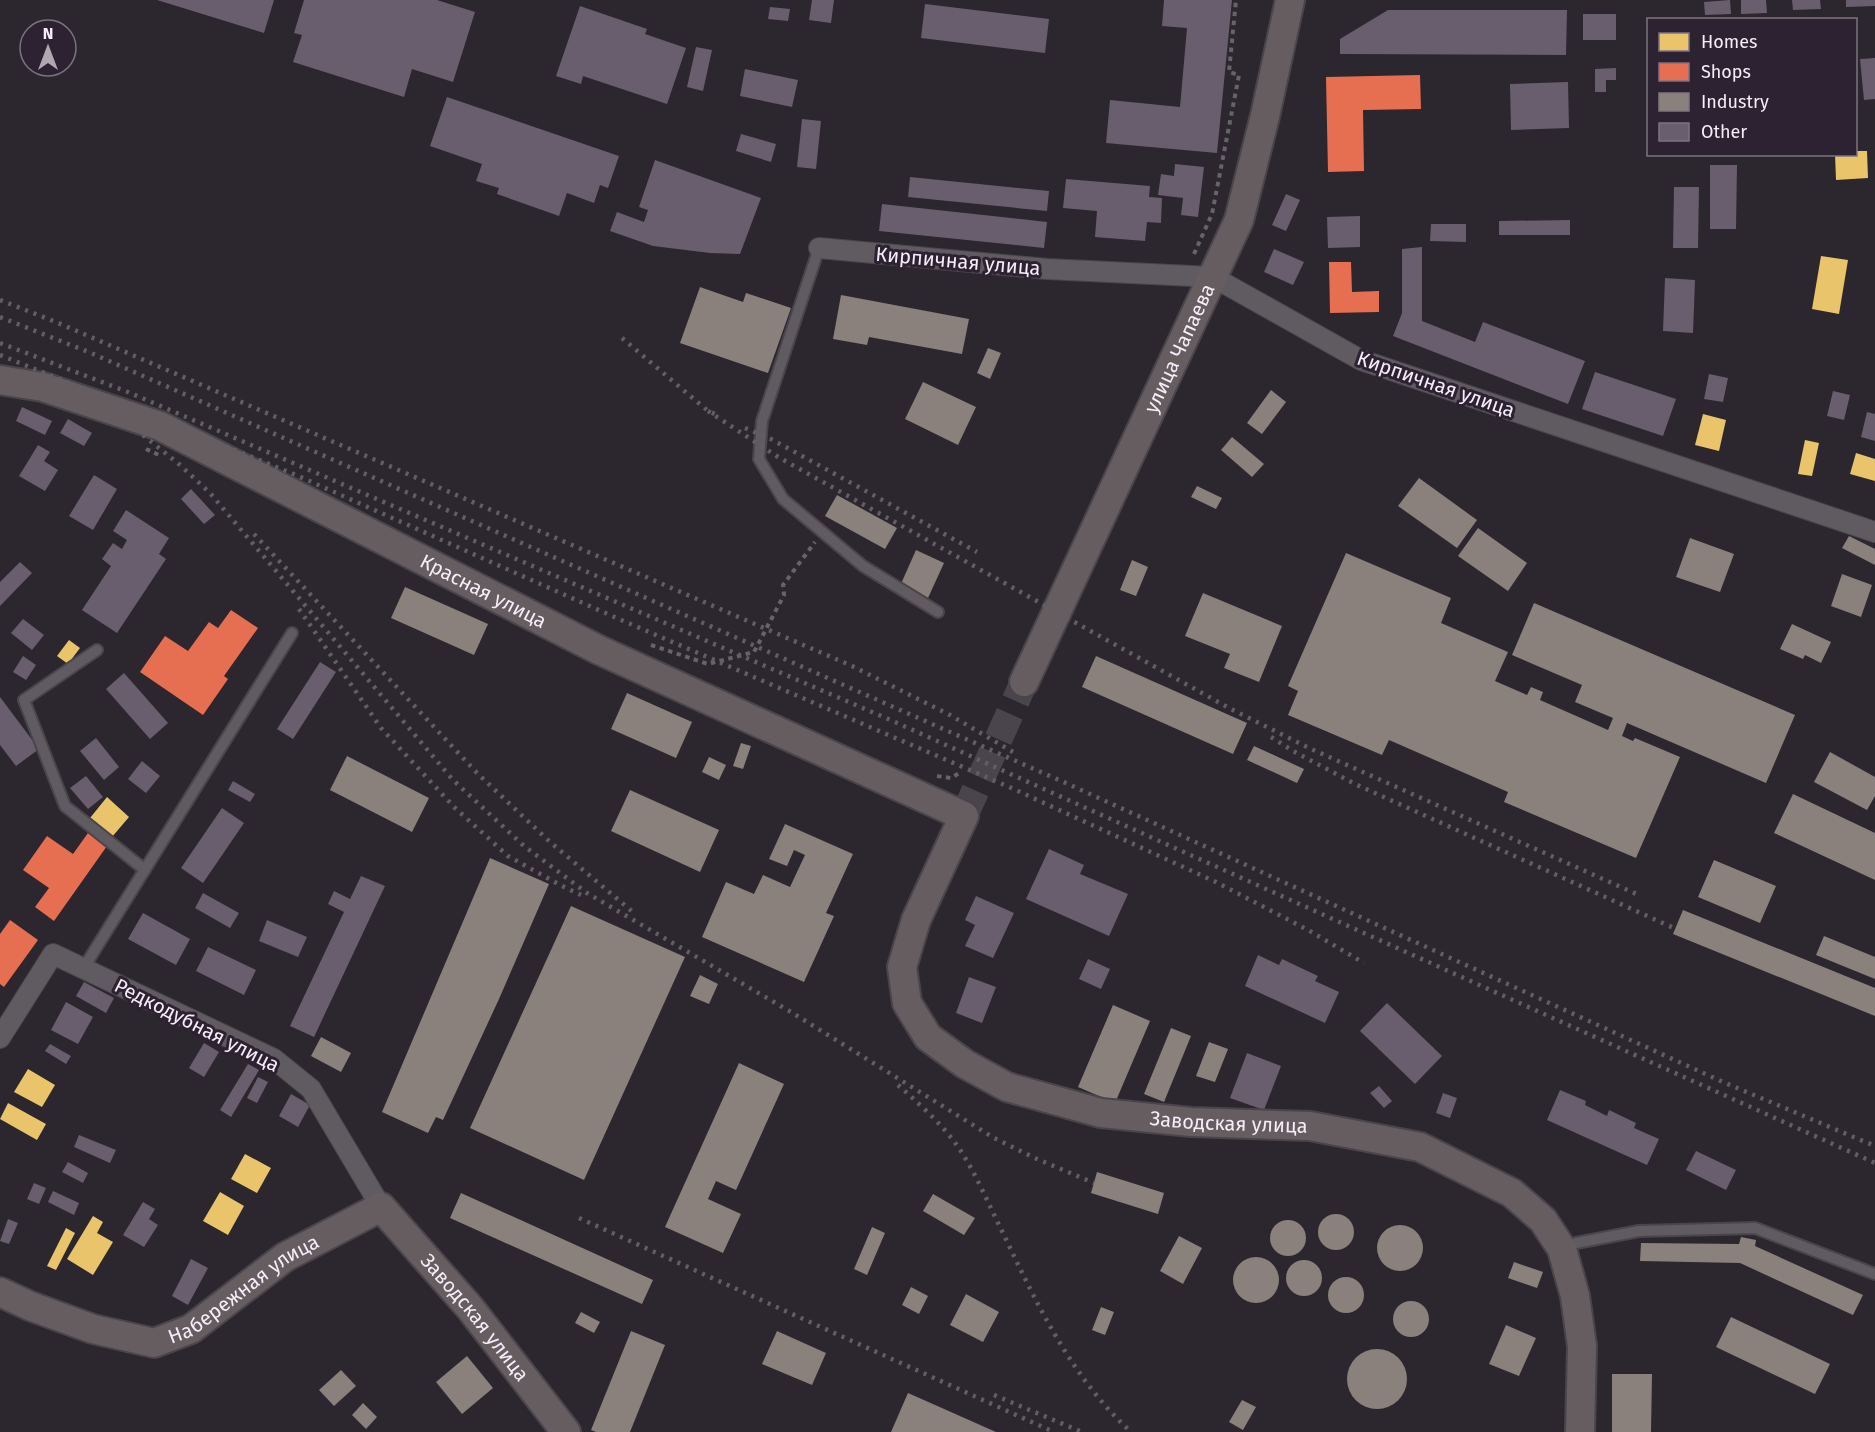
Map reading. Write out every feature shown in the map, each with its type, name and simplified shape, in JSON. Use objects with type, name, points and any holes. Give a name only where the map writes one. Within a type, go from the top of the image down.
[{"type":"main road","name":"улица Чапаева","points":[[1024,682],[1239,220],[1290,0]]},
{"type":"main road","name":"Красная улица","points":[[0,380],[44,387],[160,426],[599,650],[963,816]]},
{"type":"main road","name":"Заводская улица","points":[[963,816],[916,920],[902,967],[907,1003],[928,1037],[965,1064],[1007,1087],[1101,1113],[1191,1122],[1310,1126],[1420,1147],[1512,1193],[1543,1220],[1562,1250],[1575,1296],[1582,1346],[1580,1432]]},
{"type":"main road","name":"Заводская улица","points":[[381,1207],[470,1308],[567,1432]]},
{"type":"main road","name":"Набережная улица","points":[[0,1292],[30,1306],[93,1329],[154,1343],[191,1329],[285,1257],[381,1207]]},
{"type":"street","name":"Кирпичная улица","points":[[819,248],[1047,269],[1214,277],[1361,360],[1875,532]]},
{"type":"street","name":"Редкодубная улица","points":[[0,1038],[53,954],[274,1059],[311,1089],[381,1207]]},
{"type":"lane","points":[[819,248],[762,421],[759,459],[783,499],[863,566],[938,612]]},
{"type":"lane","points":[[83,969],[292,633]]},
{"type":"lane","points":[[97,650],[24,700],[65,806],[145,870]]},
{"type":"lane","points":[[1562,1250],[1576,1243],[1639,1231],[1755,1228],[1875,1274]]},
{"type":"path","points":[[1184,276],[1212,214],[1233,111],[1239,75],[1229,72],[1236,0]]},
{"type":"path","points":[[140,446],[170,460]]},
{"type":"path","points":[[642,643],[708,663],[754,652],[784,595],[783,585],[822,532]]},
{"type":"building: Homes","points":[[1857,151],[1867,151],[1868,178],[1836,180],[1835,156],[1857,156]]},
{"type":"building: Homes","points":[[1821,256],[1848,260],[1839,314],[1812,309]]},
{"type":"building: Homes","points":[[1703,414],[1726,420],[1719,451],[1695,445]]},
{"type":"building: Homes","points":[[1805,440],[1819,443],[1812,476],[1798,474]]},
{"type":"building: Homes","points":[[1856,453],[1875,459],[1875,481],[1850,474]]},
{"type":"building: Homes","points":[[69,640],[80,648],[68,664],[57,656]]},
{"type":"building: Homes","points":[[107,797],[129,817],[112,837],[90,818]]},
{"type":"building: Homes","points":[[28,1069],[55,1085],[42,1107],[14,1092]]},
{"type":"building: Homes","points":[[8,1103],[46,1124],[37,1140],[0,1119]]},
{"type":"building: Homes","points":[[245,1154],[271,1168],[257,1193],[231,1179]]},
{"type":"building: Homes","points":[[220,1192],[244,1206],[228,1235],[203,1221]]},
{"type":"building: Homes","points":[[93,1216],[103,1222],[97,1233],[113,1242],[93,1275],[67,1259]]},
{"type":"building: Homes","points":[[66,1228],[75,1233],[56,1270],[47,1266]]},
{"type":"building: Shops","points":[[1420,75],[1421,109],[1363,110],[1364,171],[1328,172],[1326,77]]},
{"type":"building: Shops","points":[[1329,262],[1351,262],[1352,292],[1379,291],[1379,312],[1330,313]]},
{"type":"building: Shops","points":[[231,610],[258,628],[224,676],[228,679],[203,715],[140,672],[165,636],[188,651],[209,622],[218,628]]},
{"type":"building: Shops","points":[[88,833],[107,846],[54,921],[35,907],[49,888],[23,870],[47,836],[73,854]]},
{"type":"building: Shops","points":[[10,920],[38,940],[4,987],[0,984],[0,934]]},
{"type":"building: Industry","points":[[700,287],[743,302],[746,293],[791,308],[768,373],[680,343]]},
{"type":"building: Industry","points":[[841,295],[969,319],[962,354],[869,337],[867,345],[833,339]]},
{"type":"building: Industry","points":[[988,348],[1001,353],[990,379],[977,373]]},
{"type":"building: Industry","points":[[923,382],[976,407],[958,445],[905,419]]},
{"type":"building: Industry","points":[[1271,390],[1286,402],[1262,434],[1247,423]]},
{"type":"building: Industry","points":[[1232,437],[1264,464],[1252,477],[1221,450]]},
{"type":"building: Industry","points":[[1419,478],[1477,520],[1457,548],[1398,506]]},
{"type":"building: Industry","points":[[1197,486],[1222,498],[1216,509],[1191,497]]},
{"type":"building: Industry","points":[[837,495],[897,528],[885,549],[825,516]]},
{"type":"building: Industry","points":[[1478,528],[1527,563],[1508,591],[1458,556]]},
{"type":"building: Industry","points":[[1849,536],[1875,549],[1875,565],[1842,548]]},
{"type":"building: Industry","points":[[1690,538],[1734,554],[1720,592],[1676,577]]},
{"type":"building: Industry","points":[[916,550],[944,563],[928,598],[900,586]]},
{"type":"building: Industry","points":[[1346,553],[1451,598],[1441,623],[1508,652],[1495,681],[1527,695],[1531,687],[1543,692],[1540,700],[1608,730],[1613,718],[1575,702],[1582,685],[1512,655],[1534,603],[1795,715],[1766,783],[1627,723],[1622,736],[1633,741],[1635,738],[1680,757],[1636,858],[1504,802],[1508,792],[1389,740],[1382,755],[1288,715],[1298,691],[1288,686]]},
{"type":"building: Industry","points":[[1132,560],[1148,567],[1136,596],[1120,590]]},
{"type":"building: Industry","points":[[1842,574],[1872,585],[1861,617],[1831,606]]},
{"type":"building: Industry","points":[[405,587],[488,624],[474,655],[391,618]]},
{"type":"building: Industry","points":[[1203,593],[1282,626],[1259,682],[1224,668],[1230,654],[1185,636]]},
{"type":"building: Industry","points":[[1792,624],[1831,642],[1821,663],[1805,655],[1803,659],[1780,649]]},
{"type":"building: Industry","points":[[1096,656],[1247,723],[1233,754],[1082,687]]},
{"type":"building: Industry","points":[[627,693],[692,722],[676,758],[611,729]]},
{"type":"building: Industry","points":[[741,743],[751,746],[743,769],[733,766]]},
{"type":"building: Industry","points":[[1254,746],[1304,769],[1297,783],[1247,760]]},
{"type":"building: Industry","points":[[1830,752],[1875,777],[1875,796],[1867,810],[1814,782]]},
{"type":"building: Industry","points":[[347,756],[429,798],[412,832],[330,790]]},
{"type":"building: Industry","points":[[709,757],[726,765],[719,780],[702,772]]},
{"type":"building: Industry","points":[[630,790],[719,830],[700,872],[611,831]]},
{"type":"building: Industry","points":[[1793,794],[1875,833],[1875,880],[1774,833]]},
{"type":"building: Industry","points":[[785,824],[853,854],[826,913],[834,916],[804,982],[702,937],[726,882],[754,894],[763,875],[790,887],[805,855],[794,850],[787,866],[769,859]]},
{"type":"building: Industry","points":[[490,858],[549,884],[443,1120],[436,1117],[428,1133],[382,1112]]},
{"type":"building: Industry","points":[[1714,860],[1776,886],[1760,923],[1698,897]]},
{"type":"building: Industry","points":[[571,906],[685,957],[584,1180],[470,1128]]},
{"type":"building: Industry","points":[[1683,910],[1875,988],[1875,1016],[1673,934]]},
{"type":"building: Industry","points":[[1824,936],[1875,957],[1875,979],[1816,955]]},
{"type":"building: Industry","points":[[700,975],[718,984],[709,1004],[690,996]]},
{"type":"building: Industry","points":[[1113,1005],[1150,1021],[1115,1103],[1078,1087]]},
{"type":"building: Industry","points":[[1171,1028],[1191,1036],[1164,1102],[1144,1094]]},
{"type":"building: Industry","points":[[321,1037],[351,1053],[341,1072],[311,1056]]},
{"type":"building: Industry","points":[[1209,1042],[1228,1049],[1215,1082],[1196,1076]]},
{"type":"building: Industry","points":[[739,1063],[784,1084],[736,1190],[716,1181],[708,1199],[741,1214],[723,1253],[665,1227]]},
{"type":"building: Industry","points":[[1097,1172],[1164,1193],[1158,1214],[1091,1193]]},
{"type":"building: Industry","points":[[461,1193],[653,1280],[642,1304],[450,1218]]},
{"type":"building: Industry","points":[[933,1194],[975,1218],[964,1235],[923,1211]]},
{"type":"building: Industry","points":[[1336,1214],[1349,1219],[1354,1232],[1349,1245],[1336,1250],[1323,1245],[1318,1232],[1323,1219]]},
{"type":"building: Industry","points":[[1288,1220],[1301,1225],[1306,1238],[1301,1251],[1288,1256],[1275,1251],[1270,1238],[1275,1225]]},
{"type":"building: Industry","points":[[1400,1225],[1416,1232],[1423,1248],[1416,1264],[1400,1271],[1384,1264],[1377,1248],[1384,1232]]},
{"type":"building: Industry","points":[[872,1227],[885,1233],[867,1275],[854,1269]]},
{"type":"building: Industry","points":[[1179,1236],[1202,1248],[1183,1284],[1160,1271]]},
{"type":"building: Industry","points":[[1741,1237],[1756,1240],[1755,1246],[1863,1295],[1853,1315],[1740,1263],[1640,1261],[1641,1243],[1739,1244]]},
{"type":"building: Industry","points":[[1256,1257],[1272,1264],[1279,1280],[1272,1296],[1256,1303],[1240,1296],[1233,1280],[1240,1264]]},
{"type":"building: Industry","points":[[1304,1260],[1317,1265],[1322,1278],[1317,1291],[1304,1296],[1291,1291],[1286,1278],[1291,1265]]},
{"type":"building: Industry","points":[[1514,1262],[1543,1272],[1537,1288],[1508,1278]]},
{"type":"building: Industry","points":[[1346,1277],[1359,1282],[1364,1295],[1359,1308],[1346,1313],[1333,1308],[1328,1295],[1333,1282]]},
{"type":"building: Industry","points":[[911,1287],[928,1296],[919,1314],[902,1305]]},
{"type":"building: Industry","points":[[966,1294],[999,1312],[983,1342],[950,1325]]},
{"type":"building: Industry","points":[[1411,1301],[1424,1306],[1429,1319],[1424,1332],[1411,1337],[1398,1332],[1393,1319],[1398,1306]]},
{"type":"building: Industry","points":[[1101,1307],[1114,1312],[1105,1335],[1092,1330]]},
{"type":"building: Industry","points":[[581,1312],[600,1322],[594,1333],[575,1323]]},
{"type":"building: Industry","points":[[1731,1317],[1830,1364],[1815,1394],[1716,1347]]},
{"type":"building: Industry","points":[[1506,1325],[1536,1338],[1519,1376],[1489,1364]]},
{"type":"building: Industry","points":[[631,1331],[665,1345],[630,1432],[596,1432],[591,1430]]},
{"type":"building: Industry","points":[[777,1331],[826,1353],[812,1385],[762,1364]]},
{"type":"building: Industry","points":[[1377,1349],[1394,1354],[1402,1362],[1407,1379],[1402,1396],[1394,1404],[1377,1409],[1360,1404],[1352,1396],[1347,1379],[1352,1362],[1360,1354]]},
{"type":"building: Industry","points":[[467,1356],[493,1388],[462,1414],[436,1382]]},
{"type":"building: Industry","points":[[341,1370],[356,1386],[334,1406],[319,1390]]},
{"type":"building: Industry","points":[[1612,1374],[1652,1374],[1651,1432],[1612,1432]]},
{"type":"building: Industry","points":[[908,1393],[996,1432],[891,1432]]},
{"type":"building: Industry","points":[[1242,1400],[1256,1407],[1243,1430],[1229,1422]]},
{"type":"building: Industry","points":[[363,1403],[377,1417],[366,1429],[352,1415]]},
{"type":"building: Other","points":[[157,0],[274,0],[264,33]]},
{"type":"building: Other","points":[[304,0],[437,0],[475,12],[453,82],[412,69],[404,97],[293,62],[302,35],[294,33]]},
{"type":"building: Other","points":[[812,0],[834,0],[831,23],[809,20]]},
{"type":"building: Other","points":[[1164,0],[1232,0],[1217,153],[1106,143],[1110,100],[1180,107],[1187,28],[1162,26]]},
{"type":"building: Other","points":[[1730,0],[1731,14],[1705,15],[1704,2]]},
{"type":"building: Other","points":[[1741,0],[1766,0],[1767,13],[1741,14]]},
{"type":"building: Other","points":[[1792,0],[1820,0],[1821,9],[1793,10]]},
{"type":"building: Other","points":[[1846,0],[1875,0],[1875,6],[1846,7]]},
{"type":"building: Other","points":[[925,4],[1049,19],[1045,53],[921,38]]},
{"type":"building: Other","points":[[580,6],[647,29],[645,34],[686,48],[667,104],[583,76],[581,84],[556,76]]},
{"type":"building: Other","points":[[770,7],[790,9],[788,21],[768,19]]},
{"type":"building: Other","points":[[1388,10],[1567,10],[1566,55],[1340,54],[1340,39]]},
{"type":"building: Other","points":[[1583,14],[1616,14],[1616,40],[1583,40]]},
{"type":"building: Other","points":[[696,47],[712,50],[703,91],[687,87]]},
{"type":"building: Other","points":[[1875,58],[1875,99],[1864,100],[1860,59]]},
{"type":"building: Other","points":[[1616,68],[1616,80],[1606,80],[1606,92],[1595,92],[1595,69]]},
{"type":"building: Other","points":[[745,69],[798,80],[792,107],[740,96]]},
{"type":"building: Other","points":[[1568,82],[1569,128],[1511,130],[1510,84]]},
{"type":"building: Other","points":[[447,97],[619,156],[608,188],[600,185],[594,203],[567,193],[559,216],[497,194],[499,188],[476,181],[482,164],[430,146]]},
{"type":"building: Other","points":[[802,119],[821,121],[816,169],[797,167]]},
{"type":"building: Other","points":[[741,134],[776,144],[771,162],[736,151]]},
{"type":"building: Other","points":[[655,160],[761,198],[740,254],[653,246],[610,231],[617,212],[644,222],[648,210],[639,207]]},
{"type":"building: Other","points":[[1175,164],[1204,167],[1198,217],[1181,215],[1183,198],[1158,195],[1161,174],[1174,176]]},
{"type":"building: Other","points":[[1710,165],[1737,165],[1736,229],[1710,229]]},
{"type":"building: Other","points":[[910,177],[1049,191],[1047,211],[908,197]]},
{"type":"building: Other","points":[[1066,179],[1150,186],[1149,197],[1162,198],[1161,223],[1147,222],[1145,241],[1095,237],[1097,211],[1063,208]]},
{"type":"building: Other","points":[[1674,187],[1699,187],[1698,248],[1673,248]]},
{"type":"building: Other","points":[[1286,194],[1300,200],[1286,231],[1272,225]]},
{"type":"building: Other","points":[[882,204],[1047,222],[1044,248],[879,231]]},
{"type":"building: Other","points":[[1360,216],[1360,247],[1328,248],[1327,217]]},
{"type":"building: Other","points":[[1570,220],[1570,235],[1499,235],[1499,221]]},
{"type":"building: Other","points":[[1431,224],[1466,224],[1466,242],[1430,241]]},
{"type":"building: Other","points":[[1422,247],[1422,321],[1475,342],[1483,322],[1585,361],[1568,404],[1393,336],[1402,313],[1402,249]]},
{"type":"building: Other","points":[[1274,249],[1304,262],[1293,285],[1264,272]]},
{"type":"building: Other","points":[[1665,278],[1695,280],[1693,333],[1663,331]]},
{"type":"building: Other","points":[[1595,372],[1676,399],[1663,436],[1582,409]]},
{"type":"building: Other","points":[[1709,374],[1728,378],[1723,402],[1704,399]]},
{"type":"building: Other","points":[[1833,391],[1850,395],[1844,420],[1827,416]]},
{"type":"building: Other","points":[[22,407],[52,421],[45,435],[16,421]]},
{"type":"building: Other","points":[[1867,412],[1875,414],[1875,441],[1861,437]]},
{"type":"building: Other","points":[[68,419],[92,433],[84,446],[60,433]]},
{"type":"building: Other","points":[[38,445],[50,452],[44,461],[58,470],[45,491],[19,476]]},
{"type":"building: Other","points":[[94,475],[117,489],[93,530],[69,516]]},
{"type":"building: Other","points":[[191,489],[215,515],[204,524],[181,499]]},
{"type":"building: Other","points":[[126,510],[169,538],[159,554],[166,559],[117,633],[82,610],[111,566],[102,559],[113,543],[122,549],[127,540],[113,531]]},
{"type":"building: Other","points":[[20,562],[32,573],[0,606],[0,582]]},
{"type":"building: Other","points":[[23,619],[44,635],[32,650],[11,633]]},
{"type":"building: Other","points":[[23,656],[36,665],[26,680],[13,672]]},
{"type":"building: Other","points":[[320,662],[336,672],[293,739],[277,729]]},
{"type":"building: Other","points":[[124,673],[168,723],[150,739],[106,689]]},
{"type":"building: Other","points":[[0,697],[39,749],[16,766],[0,745]]},
{"type":"building: Other","points":[[96,738],[119,767],[104,780],[80,751]]},
{"type":"building: Other","points":[[142,761],[160,776],[146,793],[128,779]]},
{"type":"building: Other","points":[[86,776],[103,797],[88,809],[70,788]]},
{"type":"building: Other","points":[[233,781],[255,794],[250,802],[228,790]]},
{"type":"building: Other","points":[[222,808],[244,823],[203,883],[181,868]]},
{"type":"building: Other","points":[[1049,849],[1084,865],[1080,874],[1128,894],[1109,936],[1026,899]]},
{"type":"building: Other","points":[[361,876],[385,886],[314,1037],[290,1026],[344,912],[328,904],[334,891],[350,899]]},
{"type":"building: Other","points":[[203,893],[239,913],[230,928],[195,908]]},
{"type":"building: Other","points":[[976,896],[1014,913],[993,958],[965,946],[975,925],[965,920]]},
{"type":"building: Other","points":[[143,913],[190,939],[176,965],[128,939]]},
{"type":"building: Other","points":[[267,920],[307,937],[298,957],[259,941]]},
{"type":"building: Other","points":[[208,947],[256,970],[244,995],[196,971]]},
{"type":"building: Other","points":[[1258,955],[1279,965],[1282,959],[1318,976],[1315,981],[1339,992],[1325,1023],[1245,986]]},
{"type":"building: Other","points":[[1088,959],[1110,969],[1101,989],[1079,979]]},
{"type":"building: Other","points":[[969,977],[996,987],[982,1023],[956,1013]]},
{"type":"building: Other","points":[[84,982],[114,998],[106,1013],[76,996]]},
{"type":"building: Other","points":[[66,1002],[93,1017],[78,1044],[51,1030]]},
{"type":"building: Other","points":[[1387,1003],[1442,1056],[1415,1084],[1360,1031]]},
{"type":"building: Other","points":[[204,1043],[219,1052],[204,1077],[189,1068]]},
{"type":"building: Other","points":[[50,1044],[71,1056],[66,1064],[45,1051]]},
{"type":"building: Other","points":[[1247,1053],[1281,1066],[1264,1110],[1230,1098]]},
{"type":"building: Other","points":[[248,1064],[259,1070],[231,1117],[220,1110]]},
{"type":"building: Other","points":[[258,1077],[268,1082],[257,1103],[247,1098]]},
{"type":"building: Other","points":[[1379,1086],[1392,1101],[1384,1108],[1370,1093]]},
{"type":"building: Other","points":[[1560,1090],[1586,1101],[1585,1105],[1607,1116],[1609,1110],[1636,1123],[1634,1128],[1659,1139],[1647,1165],[1547,1120]]},
{"type":"building: Other","points":[[1443,1093],[1457,1098],[1450,1118],[1436,1113]]},
{"type":"building: Other","points":[[291,1094],[310,1105],[298,1127],[279,1116]]},
{"type":"building: Other","points":[[79,1135],[116,1150],[110,1163],[74,1147]]},
{"type":"building: Other","points":[[1696,1151],[1736,1170],[1726,1190],[1686,1170]]},
{"type":"building: Other","points":[[68,1162],[88,1173],[83,1183],[62,1172]]},
{"type":"building: Other","points":[[34,1183],[46,1188],[39,1204],[27,1199]]},
{"type":"building: Other","points":[[53,1191],[79,1203],[74,1215],[48,1202]]},
{"type":"building: Other","points":[[143,1202],[155,1209],[149,1219],[158,1225],[144,1247],[123,1235]]},
{"type":"building: Other","points":[[8,1219],[18,1223],[9,1244],[0,1241]]},
{"type":"building: Other","points":[[191,1259],[208,1268],[188,1305],[172,1296]]},
{"type":"tunnel","points":[[964,816],[1024,682]]},
{"type":"railway","points":[[0,300],[56,322],[852,666],[950,715],[1013,752]]},
{"type":"railway","points":[[0,317],[91,353],[1068,784],[1723,1082],[1875,1146]]},
{"type":"railway","points":[[622,338],[708,411],[715,414]]},
{"type":"railway","points":[[0,343],[128,392],[886,718],[1875,1163]]},
{"type":"railway","points":[[0,355],[296,475],[612,616],[1007,786],[1216,882],[1308,930],[1364,963]]},
{"type":"railway","points":[[101,401],[180,465],[210,493],[453,780],[524,846],[587,893],[791,1012],[994,1138],[1094,1183]]},
{"type":"railway","points":[[708,411],[778,457],[1229,708],[1309,748],[1641,896]]},
{"type":"railway","points":[[745,428],[771,439],[977,552]]},
{"type":"railway","points":[[254,534],[477,773],[550,842],[634,913]]},
{"type":"railway","points":[[299,609],[381,728],[454,807],[508,856],[581,895]]},
{"type":"railway","points":[[1271,737],[1355,784],[1676,929]]},
{"type":"railway","points":[[898,1085],[936,1120],[963,1154],[1056,1337],[1090,1387],[1131,1432]]},
{"type":"railway","points":[[579,1218],[1054,1432]]},
{"type":"railway","points":[[994,1395],[1082,1432]]}]
